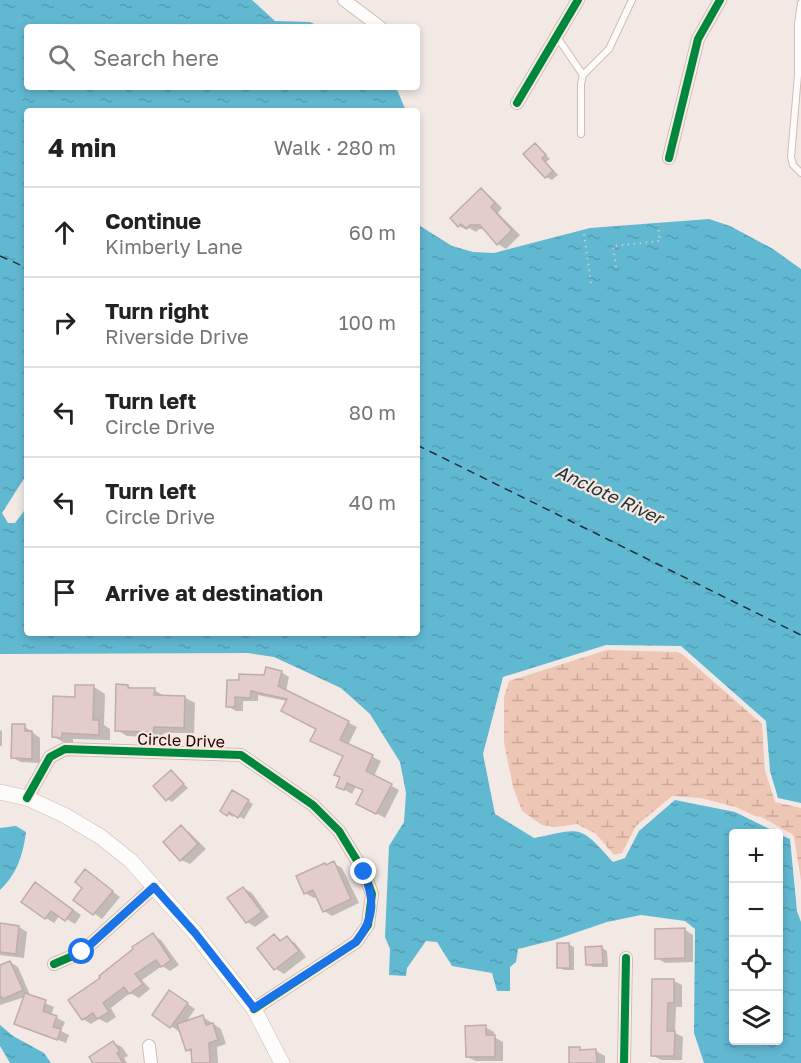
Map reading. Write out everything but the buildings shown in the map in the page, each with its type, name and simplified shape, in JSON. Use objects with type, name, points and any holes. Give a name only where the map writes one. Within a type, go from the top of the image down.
[{"type":"street","points":[[344,0],[376,24]]},
{"type":"street","points":[[517,103],[578,0]]},
{"type":"street","points":[[669,158],[698,39],[720,0]]},
{"type":"street","name":"Circle Drive","points":[[27,798],[50,757],[65,749],[241,755],[313,805],[339,831],[364,872],[372,894],[371,917],[356,942],[254,1008]]},
{"type":"street","points":[[0,792],[27,798],[64,815],[101,837],[131,861],[195,933],[254,1008],[282,1063]]},
{"type":"street","points":[[54,964],[82,952],[154,887]]},
{"type":"street","points":[[624,1063],[626,958]]},
{"type":"street","points":[[149,1046],[151,1063]]},
{"type":"lane","points":[[581,134],[583,75],[609,49],[632,0]]},
{"type":"lane","points":[[801,3],[791,157],[793,165],[801,172]]},
{"type":"lane","points":[[557,36],[583,75]]},
{"type":"path","points":[[616,267],[614,246],[660,240],[658,225]]},
{"type":"path","points":[[584,234],[591,283]]},
{"type":"green space","points":[[607,650],[682,654],[762,724],[765,771],[775,802],[801,808],[801,880],[792,834],[761,817],[736,807],[700,798],[672,796],[636,826],[622,853],[614,855],[596,834],[577,824],[556,827],[542,825],[522,811],[513,787],[504,742],[504,697],[509,681]]},
{"type":"water","name":"Anclote River","points":[[0,0],[252,0],[275,21],[314,24],[24,24],[24,90],[397,90],[405,108],[24,108],[24,479],[2,513],[8,523],[15,523],[24,511],[24,636],[420,636],[420,226],[452,246],[473,252],[494,253],[590,228],[709,219],[730,226],[773,249],[801,269],[801,803],[778,798],[770,771],[766,721],[681,646],[606,645],[503,677],[483,754],[495,814],[534,838],[562,832],[579,832],[593,841],[613,862],[625,858],[639,831],[675,800],[735,812],[770,829],[729,829],[729,1045],[783,1045],[783,836],[790,839],[797,911],[801,922],[801,1063],[704,1063],[694,1033],[695,929],[685,921],[641,915],[607,922],[554,940],[518,949],[516,962],[510,967],[510,991],[497,991],[492,973],[452,966],[437,942],[426,941],[407,968],[406,976],[389,975],[390,949],[385,937],[389,846],[404,822],[406,793],[400,762],[370,714],[341,688],[274,657],[248,653],[0,654]]},
{"type":"water","points":[[16,826],[26,832],[23,849],[15,871],[0,890],[0,828]]},
{"type":"water","points":[[0,1025],[13,1036],[44,1053],[51,1063],[10,1063],[0,1046]]},
{"type":"ferry route","points":[[0,256],[24,267]]},
{"type":"ferry route","points":[[420,446],[801,635]]},
{"type":"cycle path","points":[[517,103],[578,0]]},
{"type":"cycle path","points":[[669,158],[698,39],[720,0]]},
{"type":"cycle path","points":[[27,798],[50,757],[65,749],[241,755],[313,805],[339,831],[364,872],[372,894],[368,925],[356,942],[254,1009]]},
{"type":"cycle path","points":[[54,964],[82,952],[154,887]]},
{"type":"cycle path","points":[[624,1063],[626,958]]},
{"type":"route","points":[[82,952],[154,887],[195,933],[254,1008],[356,942],[371,917],[372,894],[364,872]]}]
